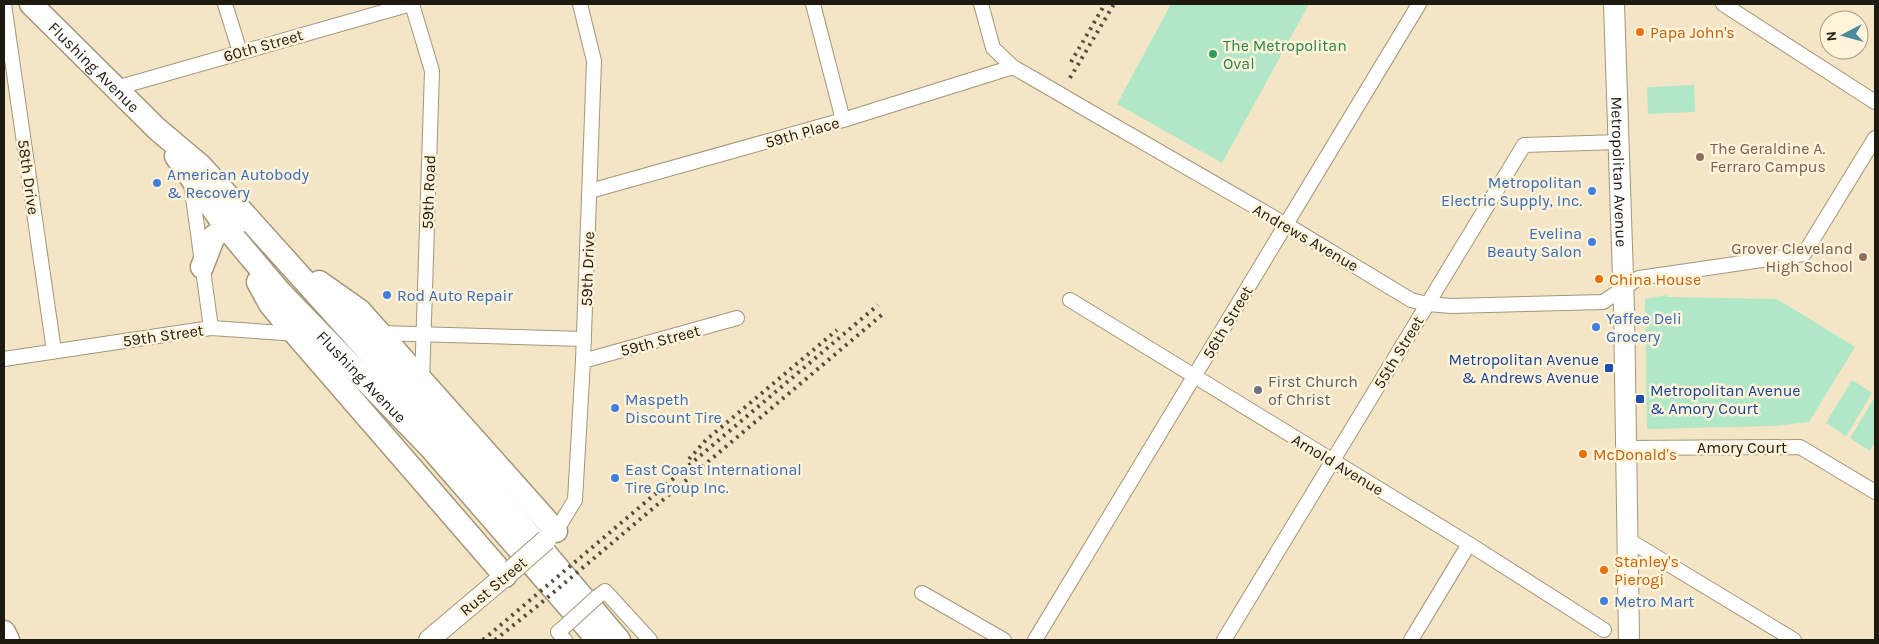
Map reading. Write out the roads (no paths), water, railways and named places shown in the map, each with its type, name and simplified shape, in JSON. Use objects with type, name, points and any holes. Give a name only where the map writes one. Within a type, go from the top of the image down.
[{"type":"main road","name":"Flushing Avenue","points":[[31,4],[157,129],[201,166],[287,260],[518,521],[619,640]]},
{"type":"main road","name":"Metropolitan Avenue","points":[[1614,4],[1623,289],[1629,635]]},
{"type":"main road","name":"Flushing Avenue","points":[[157,129],[227,228],[280,292],[430,447],[598,640]]},
{"type":"main road","points":[[202,267],[214,236],[247,216]]},
{"type":"main road","points":[[253,260],[257,280],[270,304],[509,573]]},
{"type":"main road","points":[[287,260],[360,311],[551,535]]},
{"type":"main road","name":"Rust Street","points":[[429,640],[551,535]]},
{"type":"main road","points":[[4,632],[8,640]]},
{"type":"street","name":"58th Drive","points":[[4,4],[54,351]]},
{"type":"street","points":[[225,4],[240,52]]},
{"type":"street","name":"60th Street","points":[[116,88],[412,4]]},
{"type":"street","name":"59th Road","points":[[412,4],[432,71],[422,383]]},
{"type":"street","name":"59th Drive","points":[[551,535],[575,500],[583,361],[594,61],[580,4]]},
{"type":"street","points":[[813,4],[844,120]]},
{"type":"street","name":"Andrews Avenue","points":[[981,4],[993,48],[1013,67],[1286,224],[1411,300],[1427,304],[1452,306],[1602,302],[1639,278],[1804,254],[1875,138]]},
{"type":"street","name":"56th Street","points":[[1035,640],[1419,4]]},
{"type":"street","points":[[1723,4],[1875,102]]},
{"type":"street","name":"59th Place","points":[[590,191],[844,120],[1013,67]]},
{"type":"street","name":"55th Street","points":[[1224,640],[1524,145],[1619,142]]},
{"type":"street","points":[[190,176],[211,328]]},
{"type":"street","name":"Arnold Avenue","points":[[1070,300],[1469,544],[1601,635]]},
{"type":"street","name":"59th Street","points":[[583,361],[737,318]]},
{"type":"street","name":"59th Street","points":[[4,359],[211,328],[322,335]]},
{"type":"street","points":[[379,333],[584,340]]},
{"type":"street","name":"Amory Court","points":[[1626,448],[1800,446],[1875,492]]},
{"type":"street","points":[[1627,539],[1794,640]]},
{"type":"street","points":[[1411,640],[1469,544]]},
{"type":"street","points":[[564,634],[597,597],[605,591],[650,640]]},
{"type":"street","points":[[922,594],[1004,640]]},
{"type":"street","points":[[1601,635],[1629,635]]},
{"type":"railway","points":[[1071,62],[1105,4]]},
{"type":"railway","points":[[1070,78],[1114,4]]},
{"type":"railway","points":[[483,640],[878,305]]},
{"type":"railway","points":[[495,640],[884,313]]},
{"type":"railway","points":[[689,459],[706,440],[837,330]]},
{"type":"place","name":"Papa John's","points":[[1640,32]]},
{"type":"place","name":"The Metropolitan Oval","points":[[1213,54]]},
{"type":"place","name":"The Geraldine A. Ferraro Campus","points":[[1700,157]]},
{"type":"place","name":"American Autobody & Recovery","points":[[157,183]]},
{"type":"place","name":"Metropolitan Electric Supply, Inc.","points":[[1592,191]]},
{"type":"place","name":"Evelina Beauty Salon","points":[[1592,242]]},
{"type":"place","name":"Grover Cleveland High School","points":[[1863,257]]},
{"type":"place","name":"China House","points":[[1599,279]]},
{"type":"place","name":"Rod Auto Repair","points":[[387,295]]},
{"type":"place","name":"Yaffee Deli Grocery","points":[[1596,327]]},
{"type":"place","name":"Metropolitan Avenue & Andrews Avenue","points":[[1609,368]]},
{"type":"place","name":"First Church of Christ","points":[[1258,390]]},
{"type":"place","name":"Metropolitan Avenue & Amory Court","points":[[1640,399]]},
{"type":"place","name":"Maspeth Discount Tire","points":[[615,408]]},
{"type":"place","name":"McDonald's","points":[[1583,454]]},
{"type":"place","name":"East Coast International Tire Group Inc.","points":[[615,478]]},
{"type":"place","name":"Stanley's Pierogi","points":[[1604,570]]},
{"type":"place","name":"Metro Mart","points":[[1604,601]]}]
